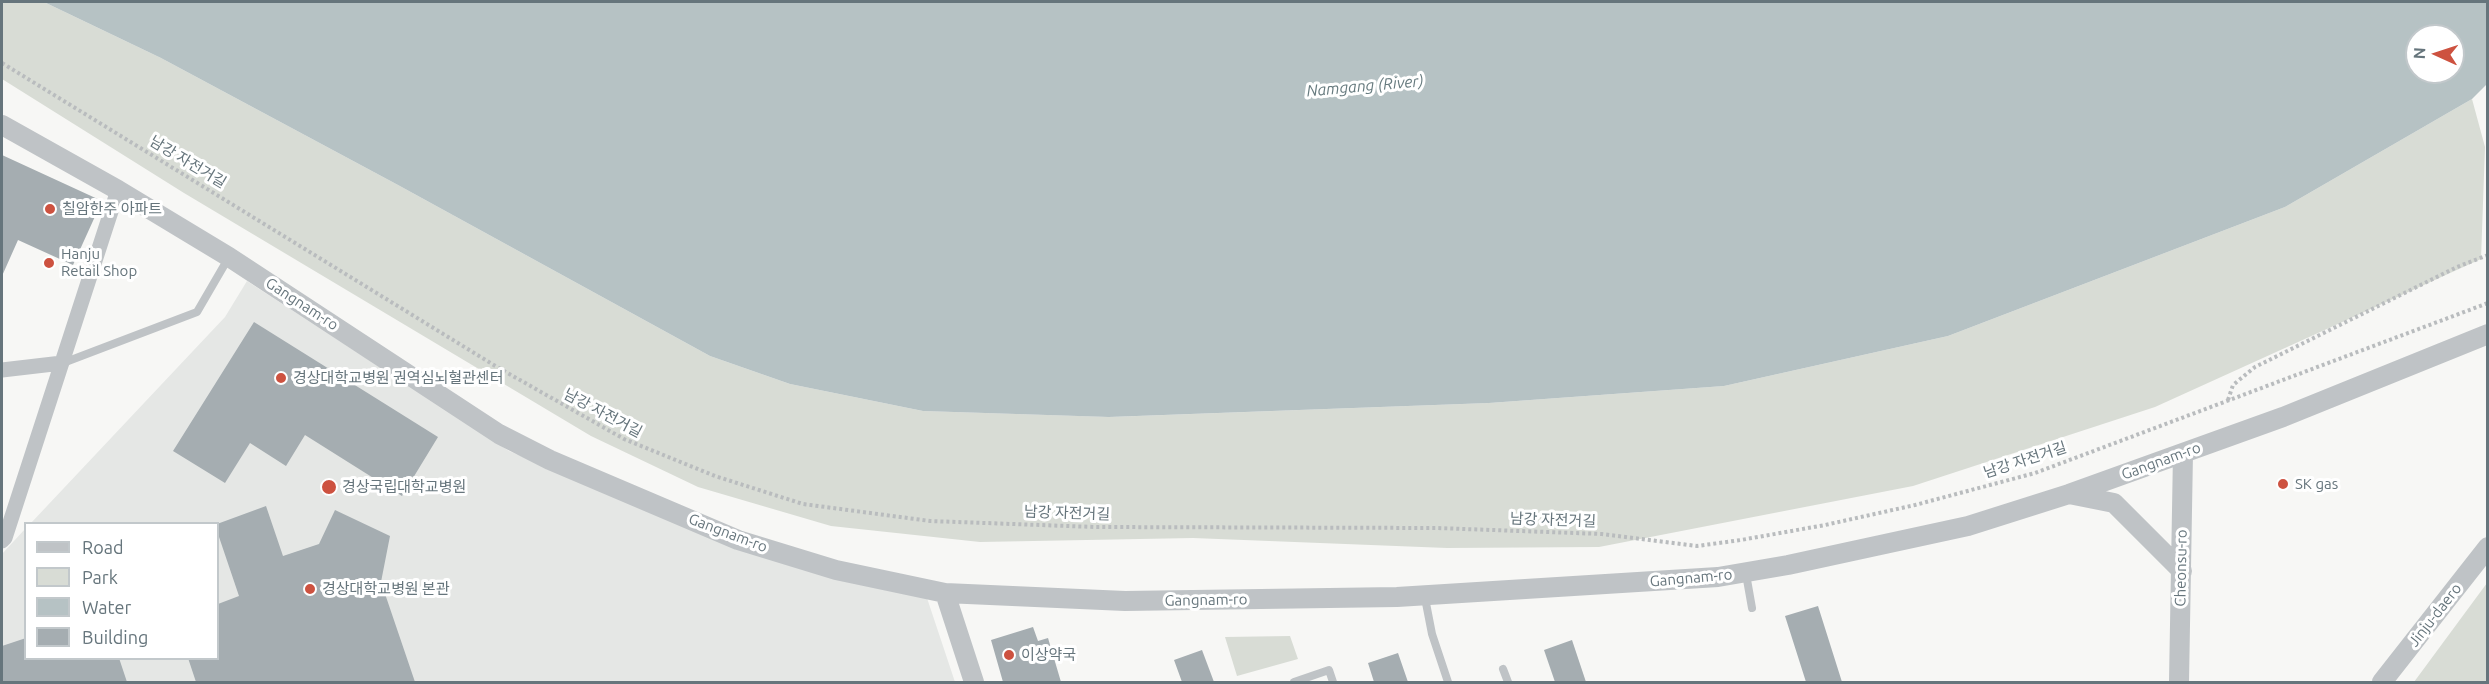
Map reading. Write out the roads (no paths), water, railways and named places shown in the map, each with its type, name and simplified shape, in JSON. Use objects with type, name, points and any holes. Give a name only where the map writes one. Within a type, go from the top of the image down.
[{"type":"street","name":"Gangnam-ro","points":[[2,125],[118,190],[229,257],[499,434],[550,460],[738,540],[836,570],[945,593],[1125,601],[1425,596],[1682,579],[1746,572],[1968,526],[2069,494],[2283,417],[2487,335]]},
{"type":"street","points":[[2,541],[118,190]]},
{"type":"street","points":[[2,370],[62,363]]},
{"type":"street","name":"Cheonsu-ro","points":[[2179,682],[2182,453]]},
{"type":"street","points":[[2069,494],[2114,503],[2182,571]]},
{"type":"street","name":"Jinju-daero","points":[[2382,682],[2487,547]]},
{"type":"street","points":[[945,593],[974,682]]},
{"type":"lane","points":[[62,363],[196,312],[229,257]]},
{"type":"lane","points":[[1746,572],[1752,608]]},
{"type":"lane","points":[[1425,596],[1432,634],[1448,682]]},
{"type":"lane","points":[[1503,669],[1508,682]]},
{"type":"lane","points":[[1294,682],[1329,670],[1333,682]]},
{"type":"water","name":"Namgang (River)","points":[[44,2],[2487,2],[2488,83],[2472,99],[2285,207],[1948,336],[1724,386],[1489,403],[1109,417],[923,411],[790,384],[710,356],[161,58]]},
{"type":"place","name":"칠암한주 아파트","points":[[50,209]]},
{"type":"place","name":"Hanju Retail Shop","points":[[49,263]]},
{"type":"place","name":"경상대학교병원 권역심뇌혈관센터","points":[[281,378]]},
{"type":"place","name":"SK gas","points":[[2283,484]]},
{"type":"place","name":"경상국립대학교병원","points":[[329,487]]},
{"type":"place","name":"경상대학교병원 본관","points":[[310,589]]},
{"type":"place","name":"이상약국","points":[[1009,655]]}]
